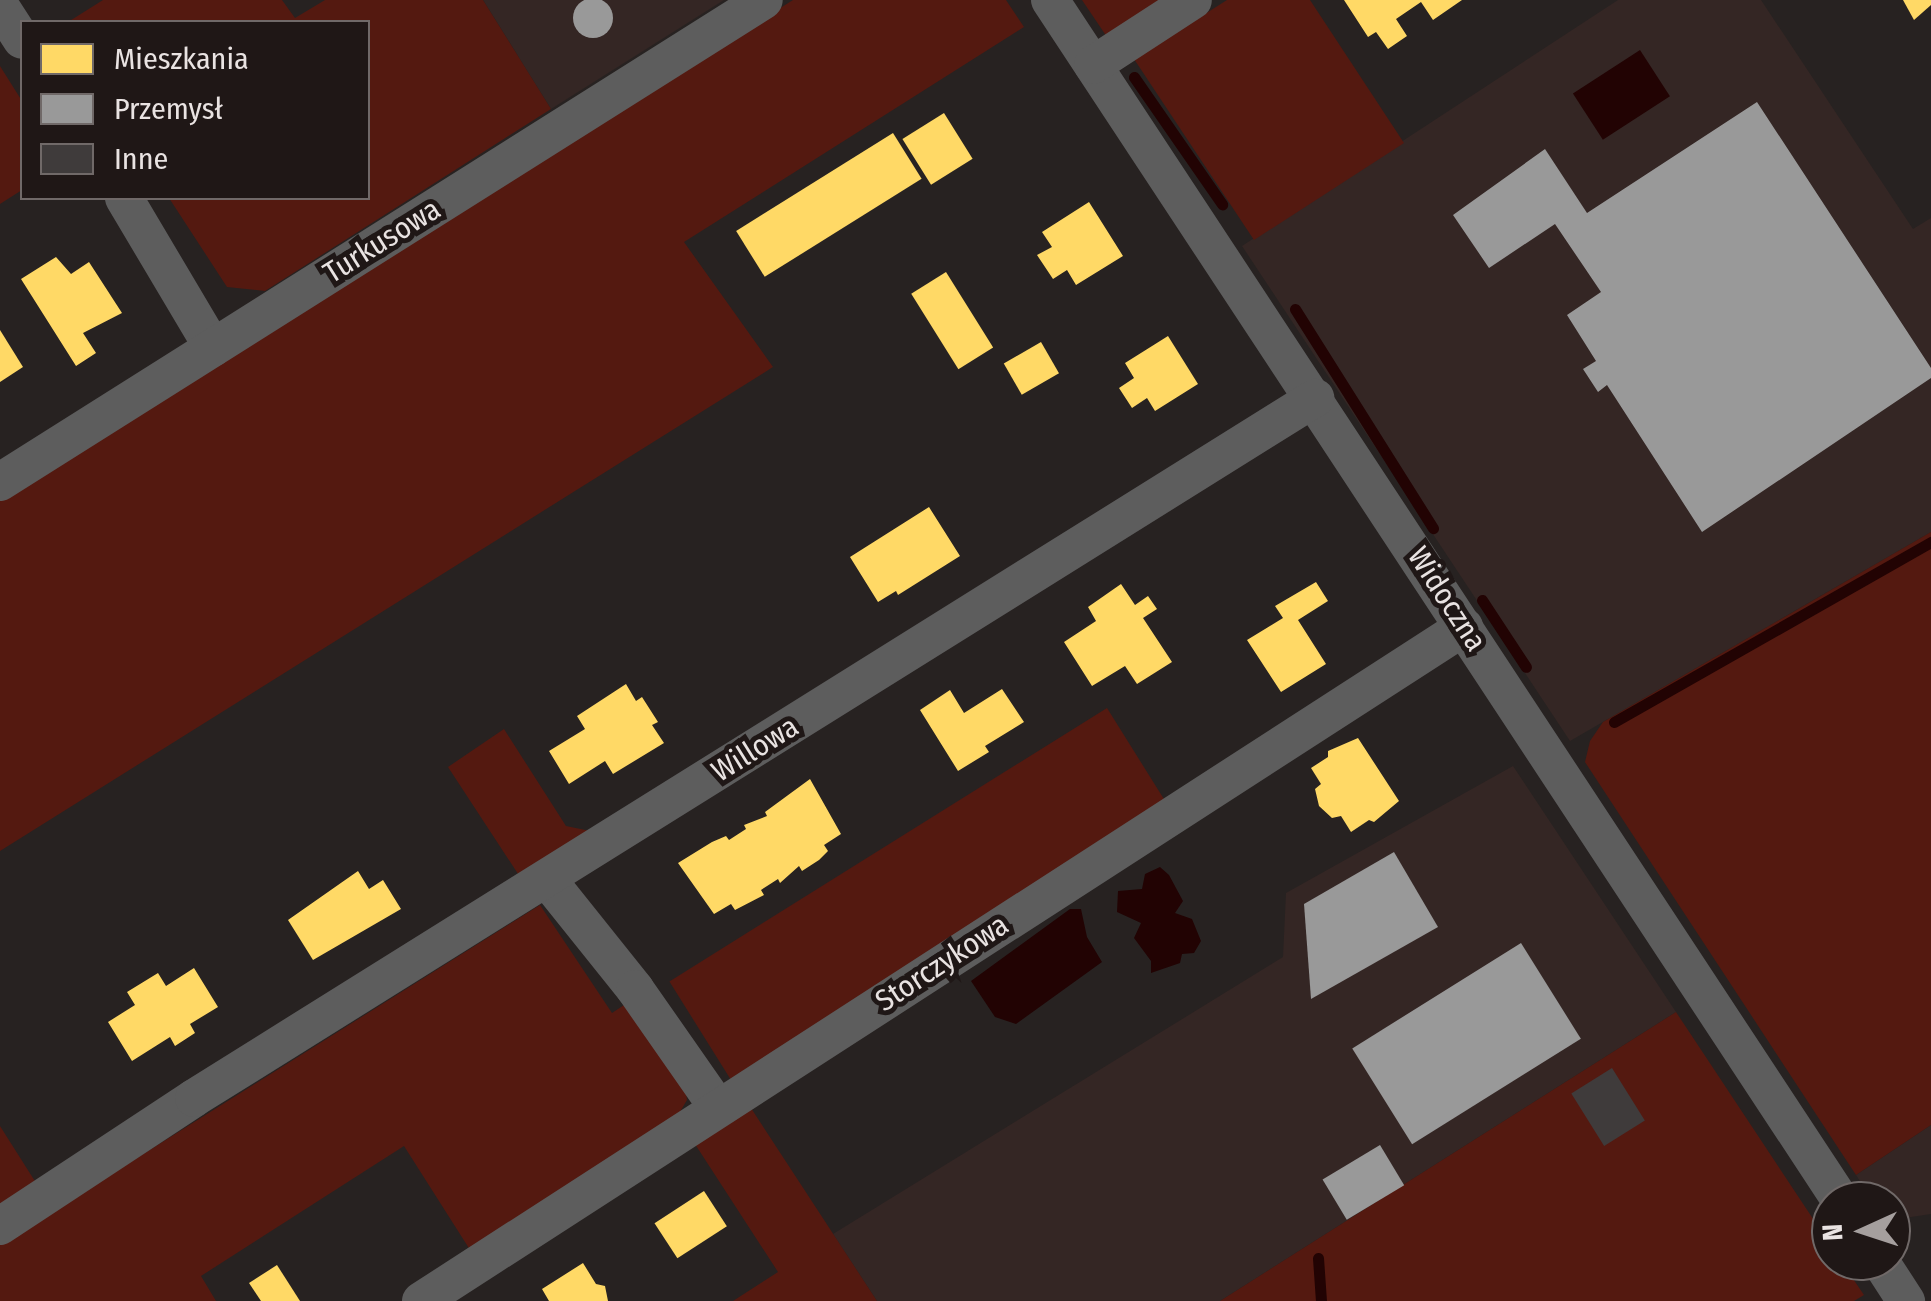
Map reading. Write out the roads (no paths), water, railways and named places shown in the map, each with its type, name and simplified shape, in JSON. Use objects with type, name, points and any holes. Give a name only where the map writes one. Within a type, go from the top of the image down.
[{"type":"street","name":"Turkusowa","points":[[0,482],[764,0]]},
{"type":"street","name":"Widoczna","points":[[1050,0],[1827,1181]]},
{"type":"street","points":[[1094,65],[1193,0]]},
{"type":"street","points":[[0,6],[20,37]]},
{"type":"street","points":[[125,200],[214,348]]},
{"type":"street","name":"Willowa","points":[[0,1226],[194,1098],[1315,398]]},
{"type":"street","name":"Storczykowa","points":[[421,1301],[1464,627]]},
{"type":"street","points":[[547,879],[635,989],[718,1108]]},
{"type":"waterway","points":[[1134,77],[1222,204]]},
{"type":"waterway","points":[[1295,309],[1433,528]]},
{"type":"waterway","points":[[1614,722],[1931,542]]},
{"type":"waterway","points":[[1482,600],[1526,667]]},
{"type":"waterway","points":[[1318,1258],[1321,1301]]}]
